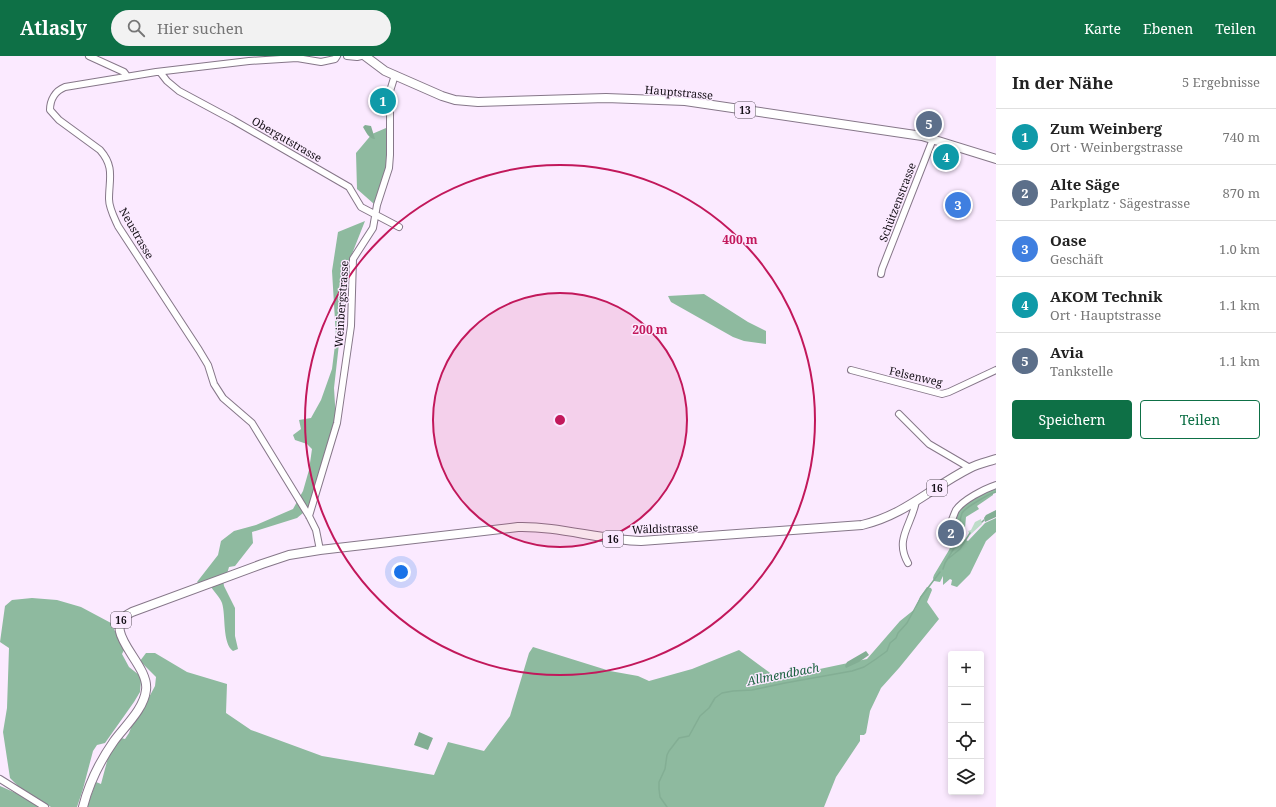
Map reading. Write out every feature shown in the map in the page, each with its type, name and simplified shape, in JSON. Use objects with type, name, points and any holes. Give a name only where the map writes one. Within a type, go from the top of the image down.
[{"type":"main road","name":"Hauptstrasse","points":[[366,56],[378,66],[395,75],[442,96],[455,100],[468,102],[594,98],[685,101],[900,132],[933,139],[996,159]]},
{"type":"main road","name":"Wäldistrasse","points":[[320,550],[518,527],[549,528],[617,540],[641,541],[850,526],[884,519],[895,514],[970,468],[996,459]]},
{"type":"main road","name":"16","points":[[84,807],[98,766],[114,741],[139,708],[143,701],[146,689],[144,674],[119,633],[119,625],[123,618],[132,612],[262,564],[289,555],[320,550]]},
{"type":"street","points":[[89,56],[124,72],[127,76]]},
{"type":"street","name":"Neustrasse","points":[[320,550],[316,530],[302,504],[252,424],[223,398],[214,384],[208,365],[200,350],[118,226],[112,212],[109,199],[111,175],[104,155],[100,150],[59,120],[50,110],[50,104],[58,89],[127,76],[246,59],[297,58],[321,62],[335,59],[337,56]]},
{"type":"street","points":[[347,56],[361,56]]},
{"type":"street","name":"Obergutstrasse","points":[[160,72],[167,81],[179,91],[349,186],[361,208],[399,227]]},
{"type":"street","name":"Weinbergstrasse","points":[[308,514],[337,422],[351,326],[353,259],[357,250],[372,231],[377,205],[389,168],[390,92],[395,75]]},
{"type":"street","name":"Schützenstrasse","points":[[881,274],[933,139]]},
{"type":"street","name":"Felsenweg","points":[[851,370],[942,394],[950,392],[996,370]]},
{"type":"street","points":[[899,414],[929,444],[970,468]]},
{"type":"street","points":[[951,522],[956,510],[965,502],[989,487],[996,485]]},
{"type":"street","points":[[908,563],[904,556],[902,540],[913,515],[916,501]]},
{"type":"street","points":[[0,779],[45,807]]},
{"type":"shaded area","points":[[365,125],[371,126],[375,139],[368,135],[363,127]]},
{"type":"shaded area","points":[[386,128],[388,149],[386,172],[374,204],[357,189],[356,153],[372,134]]},
{"type":"shaded area","points":[[365,221],[348,264],[334,388],[336,421],[309,508],[297,518],[252,532],[253,543],[235,566],[229,567],[227,574],[199,584],[197,582],[218,555],[221,541],[234,531],[256,525],[293,509],[303,491],[309,470],[312,449],[307,444],[295,440],[293,435],[301,429],[299,420],[311,418],[321,400],[332,369],[336,337],[332,271],[338,232]]},
{"type":"shaded area","points":[[704,294],[748,322],[766,331],[766,344],[744,341],[733,337],[671,302],[668,296]]},
{"type":"shaded area","points":[[996,487],[996,492],[993,493],[993,495],[977,506],[979,509],[966,517],[964,539],[968,541],[985,523],[996,518],[996,532],[986,541],[970,574],[957,587],[951,585],[952,580],[950,579],[943,585],[943,576],[940,582],[934,581],[934,575],[949,550],[953,540],[951,538],[956,524],[954,520],[958,513],[966,504]]},
{"type":"shaded area","points":[[996,510],[996,517],[985,522],[984,518],[986,515]]},
{"type":"shaded area","points":[[981,519],[982,524],[970,535],[968,531],[971,530],[975,522]]},
{"type":"shaded area","points":[[223,580],[224,586],[235,608],[235,636],[238,649],[233,651],[227,642],[222,603],[210,585]]},
{"type":"shaded area","points":[[927,587],[931,588],[932,590],[927,602],[939,619],[881,688],[870,711],[866,733],[864,735],[860,735],[860,741],[836,777],[824,807],[87,807],[96,782],[101,784],[109,754],[121,738],[125,739],[155,686],[156,677],[140,661],[146,653],[155,653],[187,672],[227,684],[226,713],[251,730],[322,756],[434,775],[448,742],[484,751],[510,716],[529,653],[533,647],[610,671],[638,676],[649,681],[692,669],[739,650],[777,678],[867,659],[900,621],[915,609],[920,597]]},
{"type":"shaded area","points":[[32,598],[57,600],[81,607],[111,623],[124,650],[122,654],[129,667],[139,675],[141,681],[140,692],[134,702],[105,743],[97,745],[93,751],[77,807],[51,807],[21,789],[10,778],[3,732],[7,708],[9,648],[0,642],[5,606],[12,600]]},
{"type":"shaded area","points":[[866,651],[869,655],[846,668],[845,666],[847,662]]},
{"type":"shaded area","points":[[419,732],[433,738],[428,750],[414,745]]},
{"type":"shaded area","points":[[0,786],[18,794],[39,807],[0,807]]},
{"type":"waterway","name":"Allmendbach","points":[[960,523],[964,510],[988,495],[996,492]]},
{"type":"waterway","name":"Allmendbach","points":[[943,569],[959,540],[960,527]]},
{"type":"waterway","points":[[949,558],[960,549],[970,533]]},
{"type":"waterway","name":"Allmendbach","points":[[667,807],[660,797],[659,789],[659,782],[665,769],[667,755],[679,738],[689,736],[700,716],[709,708],[715,698],[722,693],[752,690],[852,671],[864,667],[887,651],[890,643],[896,638],[898,633],[907,623],[921,597],[940,572]]},
{"type":"place","name":"Zum Weinberg","points":[[383,101]]},
{"type":"place","name":"Avia","points":[[929,124]]},
{"type":"place","name":"AKOM Technik","points":[[946,157]]},
{"type":"place","name":"Oase","points":[[958,205]]},
{"type":"place","name":"Alte Säge","points":[[951,533]]}]
